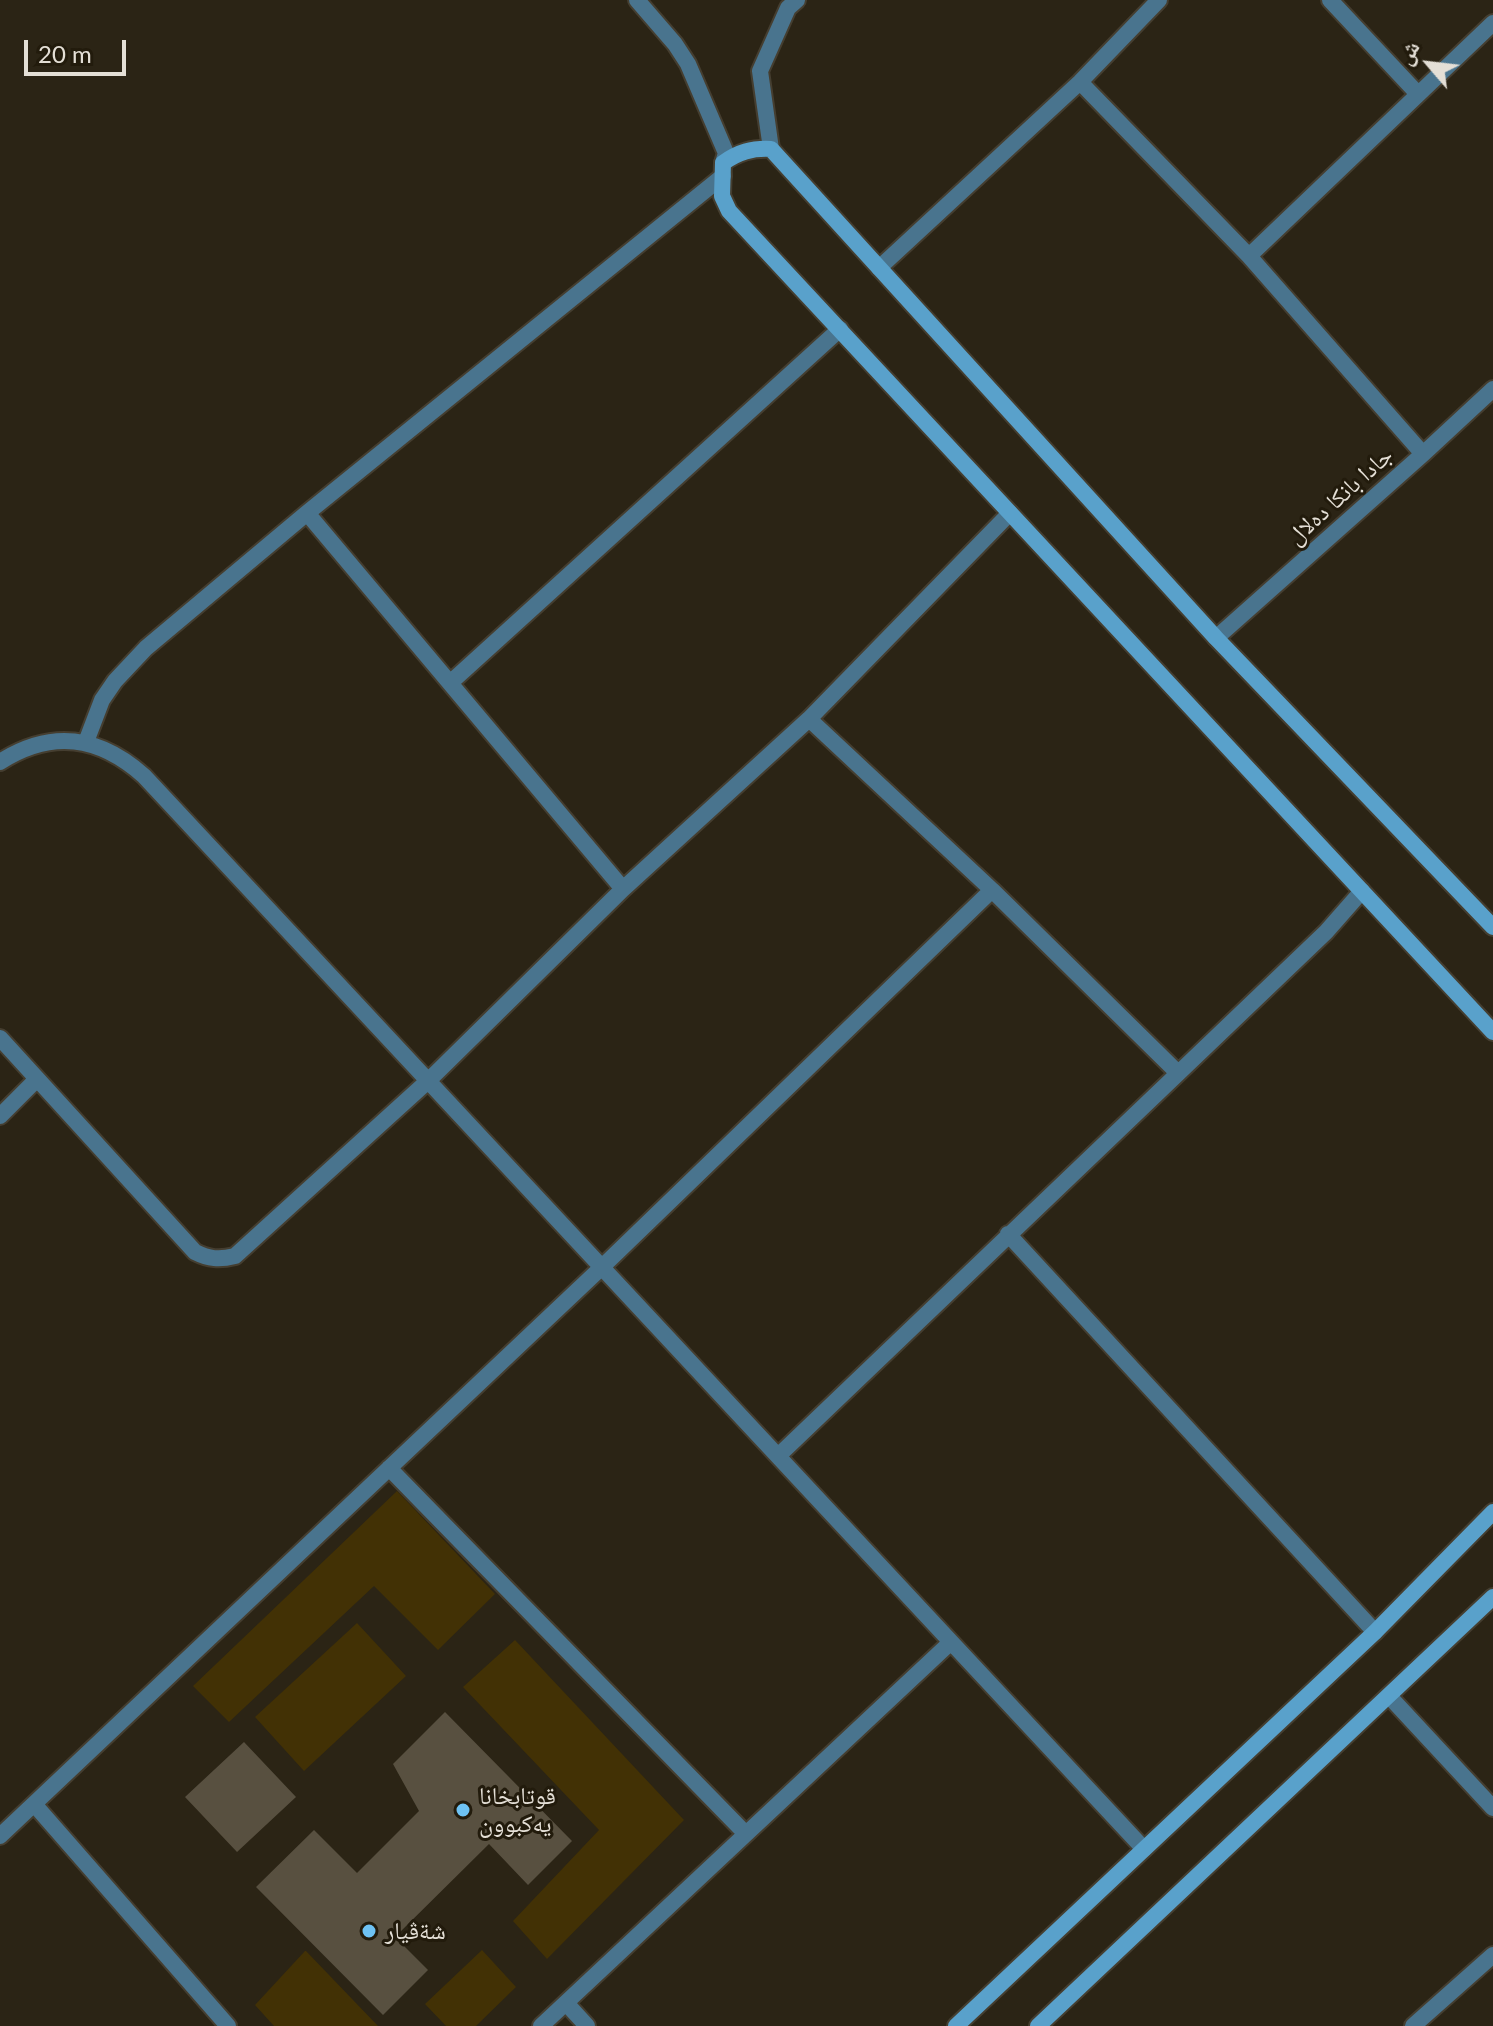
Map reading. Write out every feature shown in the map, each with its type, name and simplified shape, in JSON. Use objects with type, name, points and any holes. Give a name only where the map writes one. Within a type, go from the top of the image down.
[{"type":"street","points":[[637,0],[688,64],[726,153],[722,196],[729,211],[1493,1032]]},
{"type":"street","points":[[797,0],[788,8],[760,71],[771,149],[1216,638],[1493,927]]},
{"type":"street","points":[[879,268],[1080,82],[1159,0]]},
{"type":"street","points":[[1330,0],[1418,94]]},
{"type":"street","points":[[1249,256],[1493,23]]},
{"type":"street","points":[[1080,82],[1249,256],[1423,454]]},
{"type":"street","points":[[86,742],[102,700],[130,664],[307,513],[723,170],[735,154],[757,148],[771,149]]},
{"type":"street","points":[[450,683],[840,329]]},
{"type":"street","name":"جادا بانكا ده‌لال","points":[[1216,638],[1493,389]]},
{"type":"street","points":[[307,513],[623,889]]},
{"type":"street","points":[[0,1038],[195,1252],[208,1258],[235,1256],[429,1080],[623,889],[809,719],[1010,513]]},
{"type":"street","points":[[809,719],[992,890],[1178,1073]]},
{"type":"street","points":[[0,762],[40,743],[63,740],[86,742],[108,749],[144,776],[1144,1849]]},
{"type":"street","points":[[0,1836],[602,1267],[992,890]]},
{"type":"street","points":[[778,1456],[1326,932],[1362,891]]},
{"type":"street","points":[[0,1116],[37,1079]]},
{"type":"street","points":[[1008,1234],[1375,1632]]},
{"type":"street","points":[[389,1468],[746,1834]]},
{"type":"street","points":[[956,2026],[1375,1632],[1493,1512]]},
{"type":"street","points":[[1038,2026],[1493,1597]]},
{"type":"street","points":[[541,2026],[951,1642]]},
{"type":"street","points":[[1389,1696],[1493,1808]]},
{"type":"street","points":[[34,1804],[228,2026]]},
{"type":"street","points":[[1413,2026],[1493,1955]]},
{"type":"street","points":[[566,2003],[587,2026]]},
{"type":"shaded area","points":[[397,1491],[495,1594],[438,1650],[374,1586],[229,1722],[193,1686]]},
{"type":"shaded area","points":[[357,1623],[406,1676],[304,1771],[255,1717]]},
{"type":"shaded area","points":[[515,1640],[684,1820],[547,1959],[513,1921],[599,1830],[463,1687]]},
{"type":"shaded area","points":[[482,1950],[516,1987],[476,2026],[446,2026],[425,2004]]},
{"type":"shaded area","points":[[305,1951],[378,2026],[274,2026],[255,2005]]},
{"type":"building","points":[[445,1712],[572,1841],[528,1885],[489,1844],[395,1937],[428,1970],[383,2015],[256,1887],[314,1830],[357,1873],[419,1811],[393,1764]]},
{"type":"building","points":[[244,1742],[296,1797],[237,1852],[185,1797]]},
{"type":"place","name":"قوتابخانا یەکبوون","points":[[463,1810]]},
{"type":"place","name":"شةڤيار","points":[[369,1931]]}]
